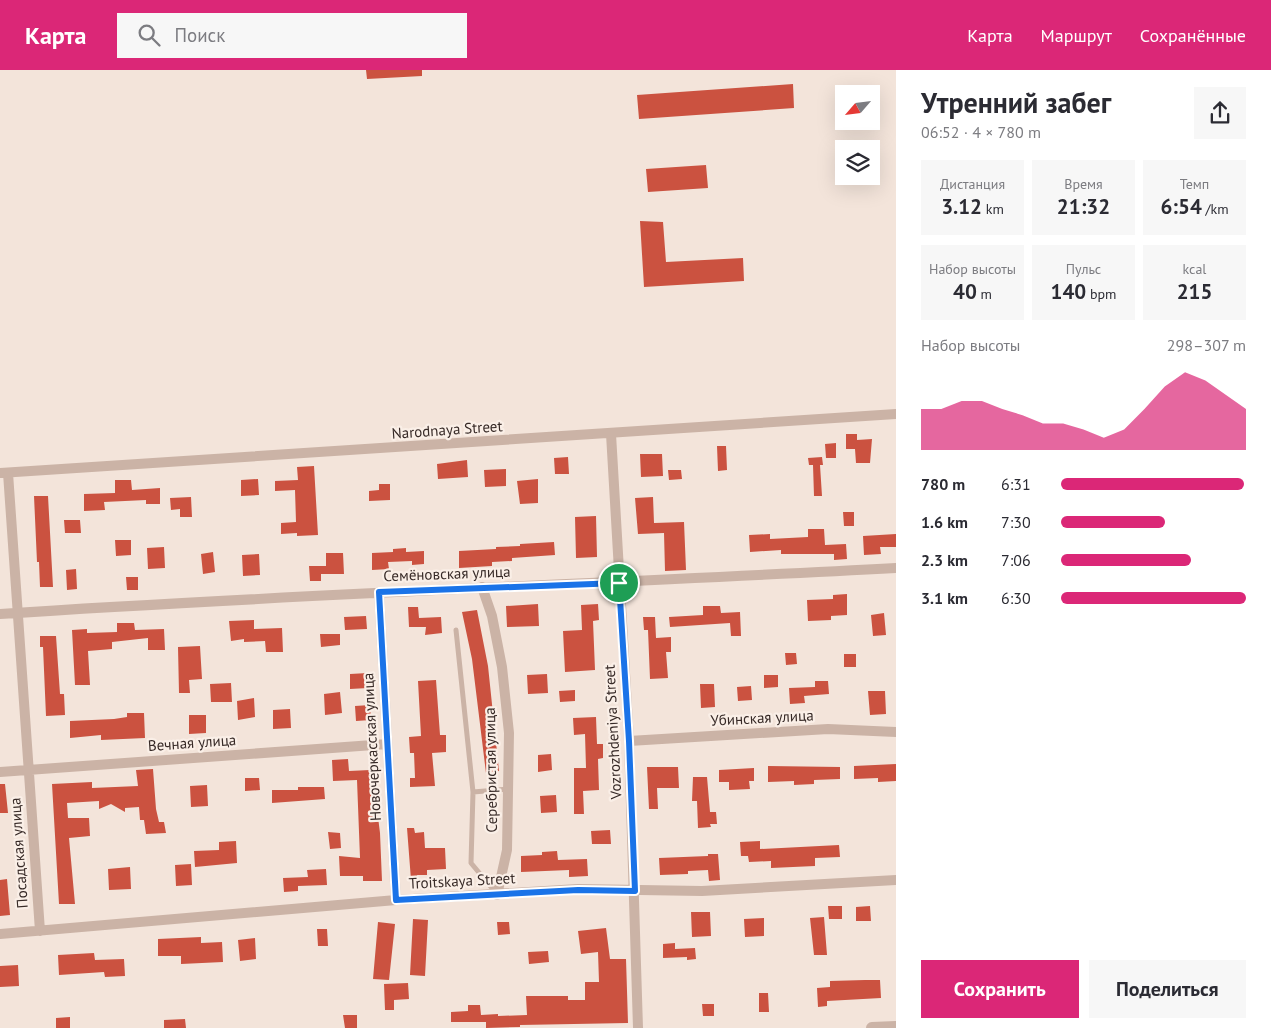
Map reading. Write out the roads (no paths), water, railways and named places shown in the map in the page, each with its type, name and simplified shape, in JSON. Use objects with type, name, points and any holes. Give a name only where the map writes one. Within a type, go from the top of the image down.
[{"type":"street","name":"Narodnaya Street","points":[[4,473],[896,414]]},
{"type":"street","name":"Vozrozhdeniya Street","points":[[611,434],[629,741],[638,1028]]},
{"type":"street","name":"Посадская улица","points":[[4,473],[17,613],[40,931]]},
{"type":"street","name":"Семёновская улица","points":[[0,614],[379,592],[619,583],[896,568]]},
{"type":"street","name":"Серебристая улица","points":[[482,587],[492,616],[502,667],[509,733],[507,850],[497,895]]},
{"type":"street","name":"Новочеркасская улица","points":[[379,592],[396,900]]},
{"type":"street","name":"Убинская улица","points":[[629,741],[828,729],[896,732]]},
{"type":"street","name":"Вечная улица","points":[[0,772],[387,744]]},
{"type":"street","name":"Troitskaya Street","points":[[0,934],[396,900],[578,890],[702,891],[896,880]]},
{"type":"street","points":[[872,1028],[896,1026]]},
{"type":"lane","points":[[456,630],[473,792],[471,863],[497,895]]},
{"type":"lane","points":[[473,792],[509,789]]}]
